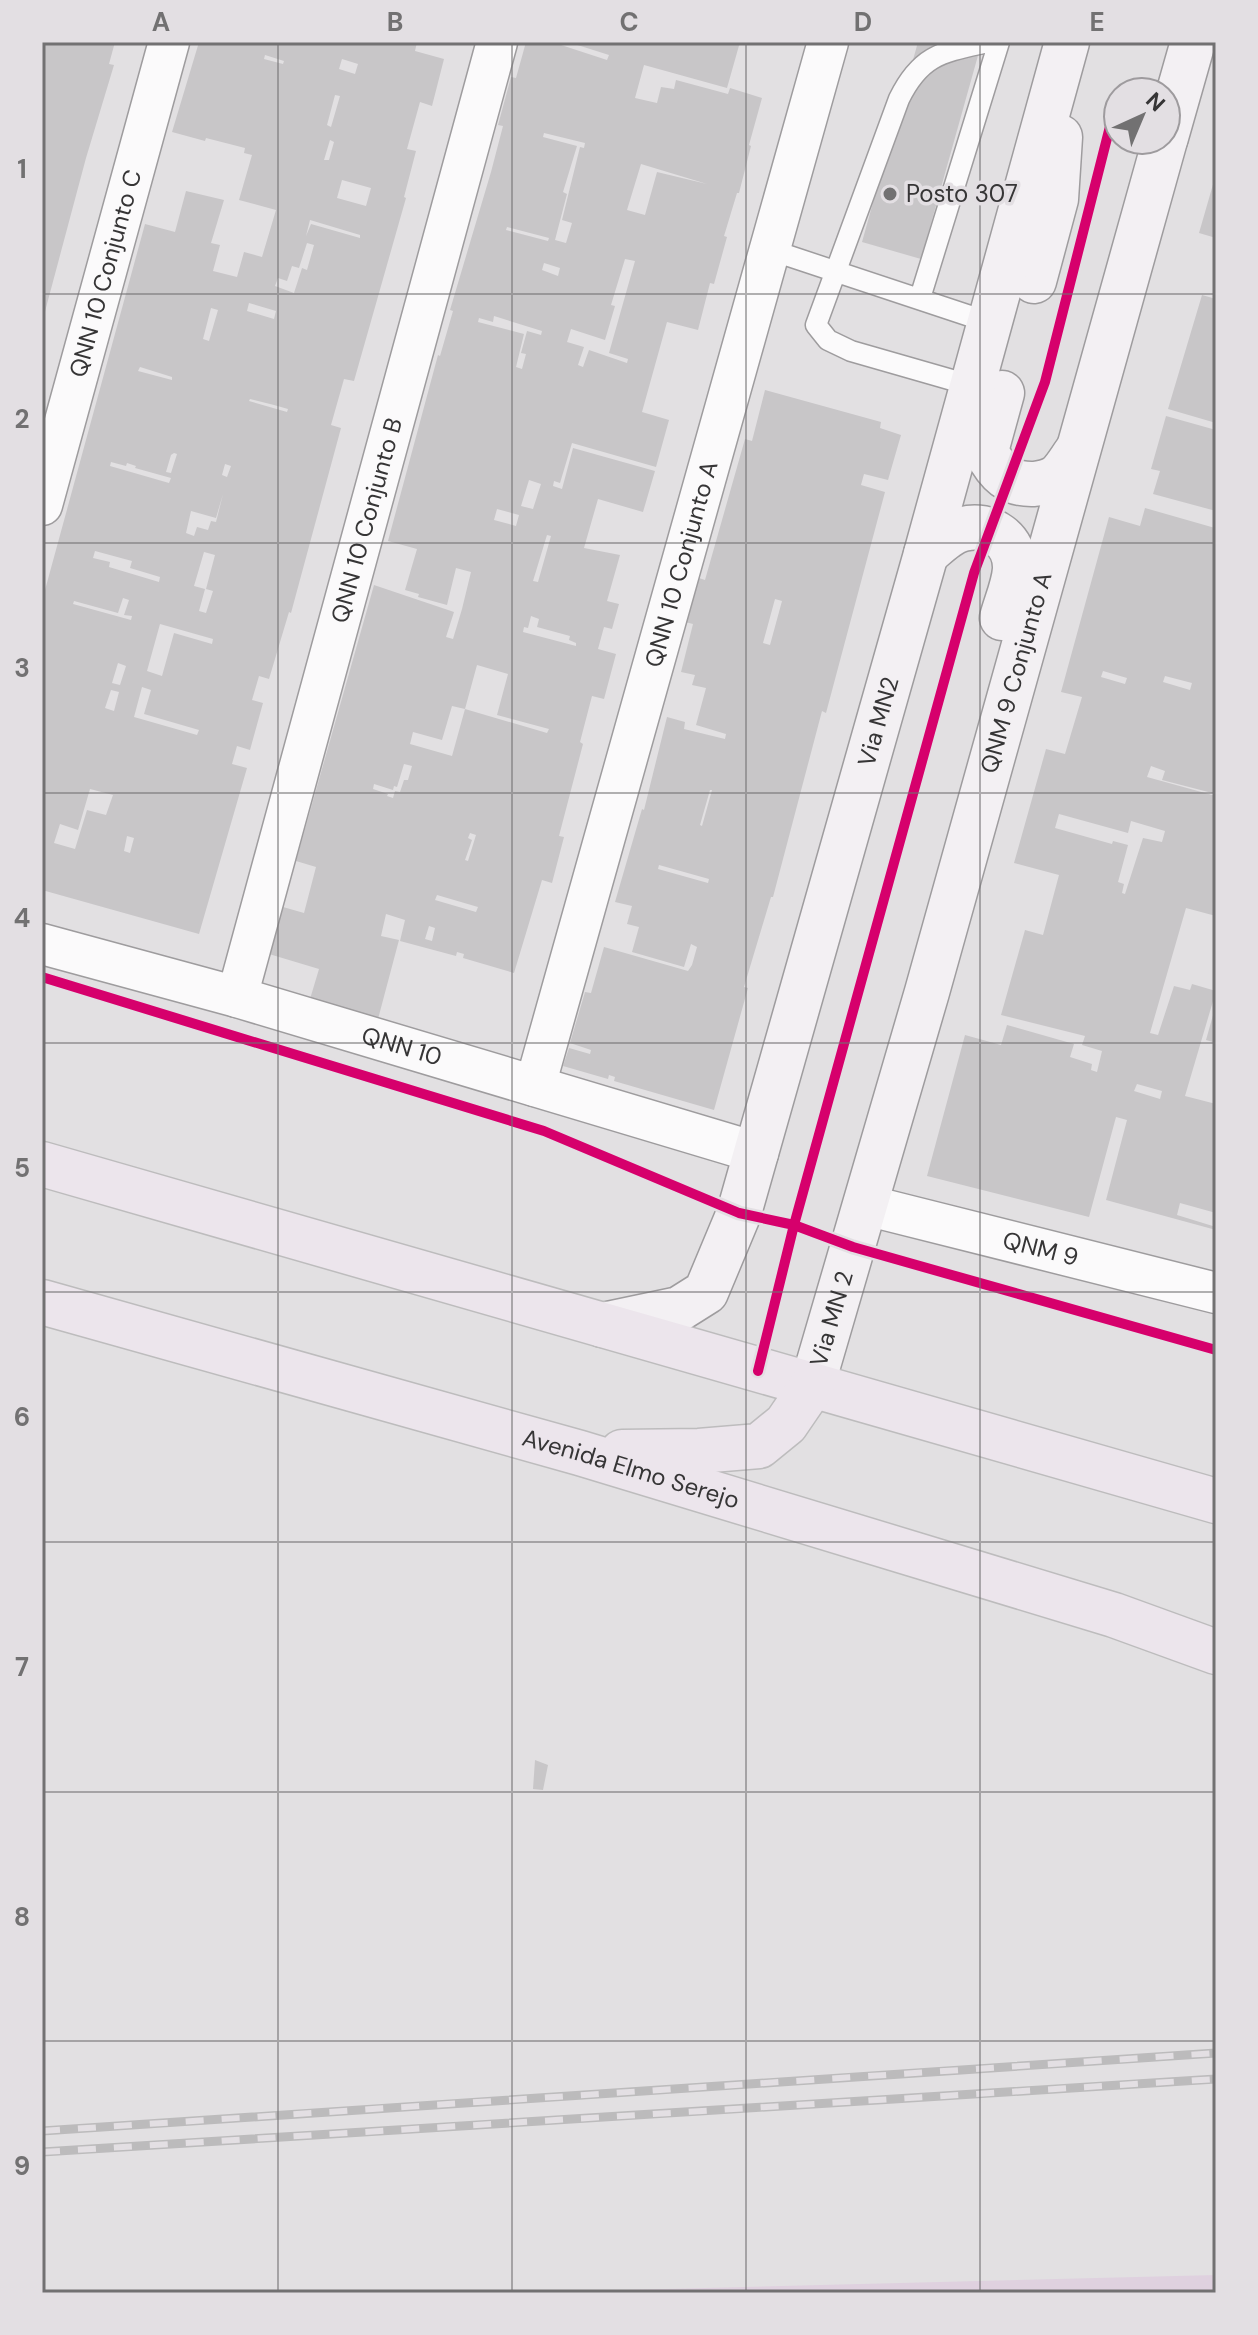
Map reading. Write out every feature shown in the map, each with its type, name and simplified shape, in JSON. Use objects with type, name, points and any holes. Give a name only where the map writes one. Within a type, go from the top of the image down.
[{"type":"main road","points":[[1157,76],[1164,42]]},
{"type":"main road","name":"QNM 9 Conjunto A","points":[[1181,76],[1193,42]]},
{"type":"main road","points":[[1060,44],[1056,199],[986,451],[993,466],[1018,484],[1047,483],[1060,475],[1077,451]]},
{"type":"main road","name":"Via MN2","points":[[603,1325],[679,1309],[706,1292],[739,1213],[991,323],[1060,44]]},
{"type":"main road","name":"QNM 9 Conjunto A","points":[[866,1205],[1156,156]]},
{"type":"main road","points":[[926,554],[960,529],[976,527],[992,530],[1007,541],[1014,556],[1015,571],[948,810],[927,992]]},
{"type":"main road","points":[[42,1164],[1216,1501]]},
{"type":"main road","name":"Via MN 2","points":[[812,1386],[866,1205]]},
{"type":"main road","name":"Avenida Elmo Serejo","points":[[42,1302],[580,1453],[1114,1615],[1216,1652]]},
{"type":"main road","points":[[580,1453],[699,1451],[759,1446],[786,1424],[812,1386]]},
{"type":"street","name":"QNN 10 Conjunto C","points":[[42,505],[169,42]]},
{"type":"street","name":"QNN 10 Conjunto B","points":[[237,997],[497,42]]},
{"type":"street","name":"QNN 10 Conjunto A","points":[[535,1086],[828,42]]},
{"type":"street","name":"QNN 10","points":[[42,944],[237,997],[758,1153]]},
{"type":"street","name":"QNM 9","points":[[866,1205],[1216,1293]]},
{"type":"lane","points":[[973,386],[851,351],[828,340],[816,325],[910,77],[945,51],[988,42]]},
{"type":"lane","points":[[920,298],[999,42]]},
{"type":"lane","points":[[771,250],[991,323]]},
{"type":"shaded area","points":[[1216,2275],[1216,2293],[504,2293]]},
{"type":"building","points":[[42,42],[115,42],[109,64],[114,65],[43,319],[42,195],[45,192],[42,191]]},
{"type":"building","points":[[199,42],[417,42],[415,51],[444,59],[432,106],[420,102],[407,149],[416,151],[406,198],[354,381],[344,379],[331,425],[341,428],[291,613],[269,679],[259,676],[252,700],[263,703],[250,750],[237,746],[232,764],[247,768],[199,934],[42,890],[42,601],[145,224],[175,232],[186,191],[224,200],[211,243],[220,245],[213,271],[237,277],[244,252],[262,257],[276,210],[239,200],[252,155],[244,153],[245,148],[172,132]],"holes":[[[265,55],[284,61],[283,64],[264,59]],[[342,59],[358,64],[355,74],[339,69]],[[335,95],[340,96],[331,127],[327,125]],[[330,140],[334,142],[329,160],[324,160]],[[342,180],[371,188],[366,206],[337,198]],[[310,220],[360,235],[360,238],[311,224],[306,236]],[[307,243],[314,245],[307,270],[302,268],[294,293],[275,286],[278,278],[287,281],[292,266],[299,268]],[[249,303],[276,311],[274,319],[247,311]],[[211,308],[218,310],[209,341],[203,339]],[[140,367],[172,377],[172,380],[138,371]],[[250,399],[288,409],[287,412],[249,401]],[[177,454],[171,473],[166,472],[171,455]],[[111,462],[126,466],[127,463],[171,478],[169,483],[110,466]],[[225,464],[231,466],[227,477],[222,475]],[[223,494],[216,522],[211,521],[208,530],[197,527],[194,536],[186,533],[191,511],[216,518]],[[95,551],[132,561],[130,568],[160,577],[159,582],[109,567],[110,562],[93,558]],[[204,552],[215,555],[206,589],[213,591],[206,613],[199,611],[205,589],[194,586]],[[123,598],[129,600],[124,615],[132,616],[131,620],[73,604],[74,601],[118,613]],[[160,624],[213,639],[212,644],[174,633],[162,676],[147,671]],[[118,663],[126,666],[120,685],[112,683]],[[142,687],[151,690],[144,714],[199,730],[197,735],[134,717]],[[111,690],[119,692],[114,711],[105,708]],[[90,789],[113,795],[106,815],[87,810],[75,849],[54,843],[60,824],[78,830]],[[127,836],[134,838],[130,853],[124,851]]]},
{"type":"building","points":[[526,42],[558,42],[607,60],[609,55],[568,42],[740,42],[727,88],[644,65],[635,98],[657,103],[661,87],[674,89],[676,80],[728,94],[730,88],[762,98],[739,193],[724,236],[727,237],[714,284],[710,283],[698,330],[667,322],[642,412],[669,420],[656,467],[572,443],[560,483],[554,481],[553,486],[562,489],[573,448],[655,471],[643,512],[598,499],[584,548],[620,555],[607,601],[619,604],[612,629],[604,627],[598,649],[616,654],[604,699],[592,696],[559,836],[564,837],[552,883],[542,880],[514,973],[463,958],[464,954],[457,952],[456,956],[400,941],[405,920],[386,914],[381,936],[399,940],[378,1019],[310,999],[319,969],[269,954],[283,907],[304,913],[316,867],[296,861],[374,585],[454,612],[446,637],[453,639],[462,609],[471,572],[456,568],[447,605],[418,597],[419,594],[405,590],[417,549],[388,541],[491,172],[503,126],[498,125],[511,77],[516,78]],"holes":[[[544,133],[585,143],[584,148],[580,147],[562,220],[572,223],[566,243],[555,240],[567,194],[563,192],[577,146],[543,137]],[[641,164],[707,184],[657,172],[645,215],[627,210]],[[507,227],[549,238],[548,241],[506,230]],[[625,259],[635,261],[609,353],[628,359],[627,363],[589,350],[583,367],[578,365],[584,347],[567,342],[571,329],[605,340],[615,306],[611,305]],[[544,263],[560,268],[558,276],[542,270]],[[494,316],[542,331],[541,335],[527,331],[521,353],[526,354],[522,369],[516,367],[524,334],[478,322],[479,318],[493,322]],[[529,480],[541,484],[533,509],[521,506]],[[497,509],[519,515],[516,526],[494,520]],[[547,535],[551,536],[538,582],[533,581]],[[531,616],[539,619],[537,627],[570,636],[569,640],[576,646],[523,632],[524,627],[528,628]],[[477,665],[508,674],[497,715],[549,729],[547,733],[465,709]],[[452,706],[465,709],[452,756],[410,744],[413,732],[442,740]],[[404,764],[412,766],[408,780],[404,780],[400,792],[395,791],[393,798],[373,789],[374,784],[393,790],[394,786],[397,787]],[[470,833],[476,835],[468,861],[465,860],[472,840],[468,838]],[[437,895],[478,907],[476,912],[435,900]],[[429,926],[435,928],[432,941],[425,939]]]},
{"type":"building","points":[[918,42],[942,42],[979,52],[921,259],[862,242]]},
{"type":"building","points":[[1216,174],[1216,238],[1199,233]]},
{"type":"building","points":[[1202,295],[1216,299],[1216,423],[1168,409]]},
{"type":"building","points":[[765,390],[881,422],[880,428],[901,435],[888,480],[864,474],[861,485],[885,492],[826,713],[822,711],[773,897],[744,987],[748,988],[714,1110],[614,1081],[615,1077],[609,1075],[608,1079],[563,1066],[569,1048],[590,1054],[591,1050],[570,1043],[585,992],[591,993],[604,947],[688,971],[692,965],[697,947],[691,944],[684,967],[632,952],[639,927],[627,924],[632,906],[615,902],[644,810],[667,717],[685,722],[684,729],[725,739],[726,734],[696,725],[706,688],[692,685],[695,675],[681,672],[693,624],[681,621],[693,576],[705,580],[745,439],[752,441]],"holes":[[[775,599],[782,601],[770,645],[763,643]],[[710,790],[712,790],[702,826]],[[659,865],[709,879],[708,883],[658,869]]]},
{"type":"building","points":[[1166,416],[1216,430],[1216,511],[1153,494],[1160,471],[1151,469]]},
{"type":"building","points":[[1145,508],[1215,528],[1216,533],[1216,794],[1162,780],[1165,771],[1151,766],[1147,777],[1216,796],[1216,916],[1186,908],[1150,1033],[1158,1035],[1174,986],[1190,990],[1192,984],[1216,991],[1185,1096],[1216,1104],[1216,1213],[1180,1203],[1177,1215],[1216,1227],[1216,1230],[1106,1200],[1127,1120],[1116,1117],[1089,1217],[927,1176],[965,1035],[1001,1045],[1007,1025],[1074,1044],[1070,1057],[1092,1064],[1091,1070],[1097,1072],[1102,1051],[1082,1045],[1085,1036],[1001,1015],[1025,930],[1043,935],[1059,875],[1014,863],[1046,749],[1065,754],[1082,697],[1061,692],[1109,517],[1140,526]],"holes":[[[1103,671],[1127,678],[1125,684],[1101,677]],[[1165,676],[1192,683],[1190,690],[1163,682]],[[1059,814],[1128,833],[1131,821],[1165,831],[1162,842],[1143,838],[1125,894],[1122,893],[1124,884],[1118,882],[1128,845],[1113,841],[1112,844],[1055,828]],[[1137,1084],[1162,1091],[1160,1099],[1134,1091]]]},
{"type":"building","points":[[1216,1008],[1216,1043],[1206,1040]]},
{"type":"building","points":[[535,1760],[548,1765],[543,1790],[533,1789]]},
{"type":"railway","points":[[42,2131],[1216,2053]]},
{"type":"railway","points":[[42,2152],[1216,2079]]},
{"type":"cycle path","points":[[758,1371],[794,1225],[974,573],[1045,382],[1102,156]]},
{"type":"cycle path","points":[[42,977],[544,1131],[739,1213],[794,1225],[853,1247],[1216,1350]]},
{"type":"place","name":"Posto 307","points":[[890,194]]}]
